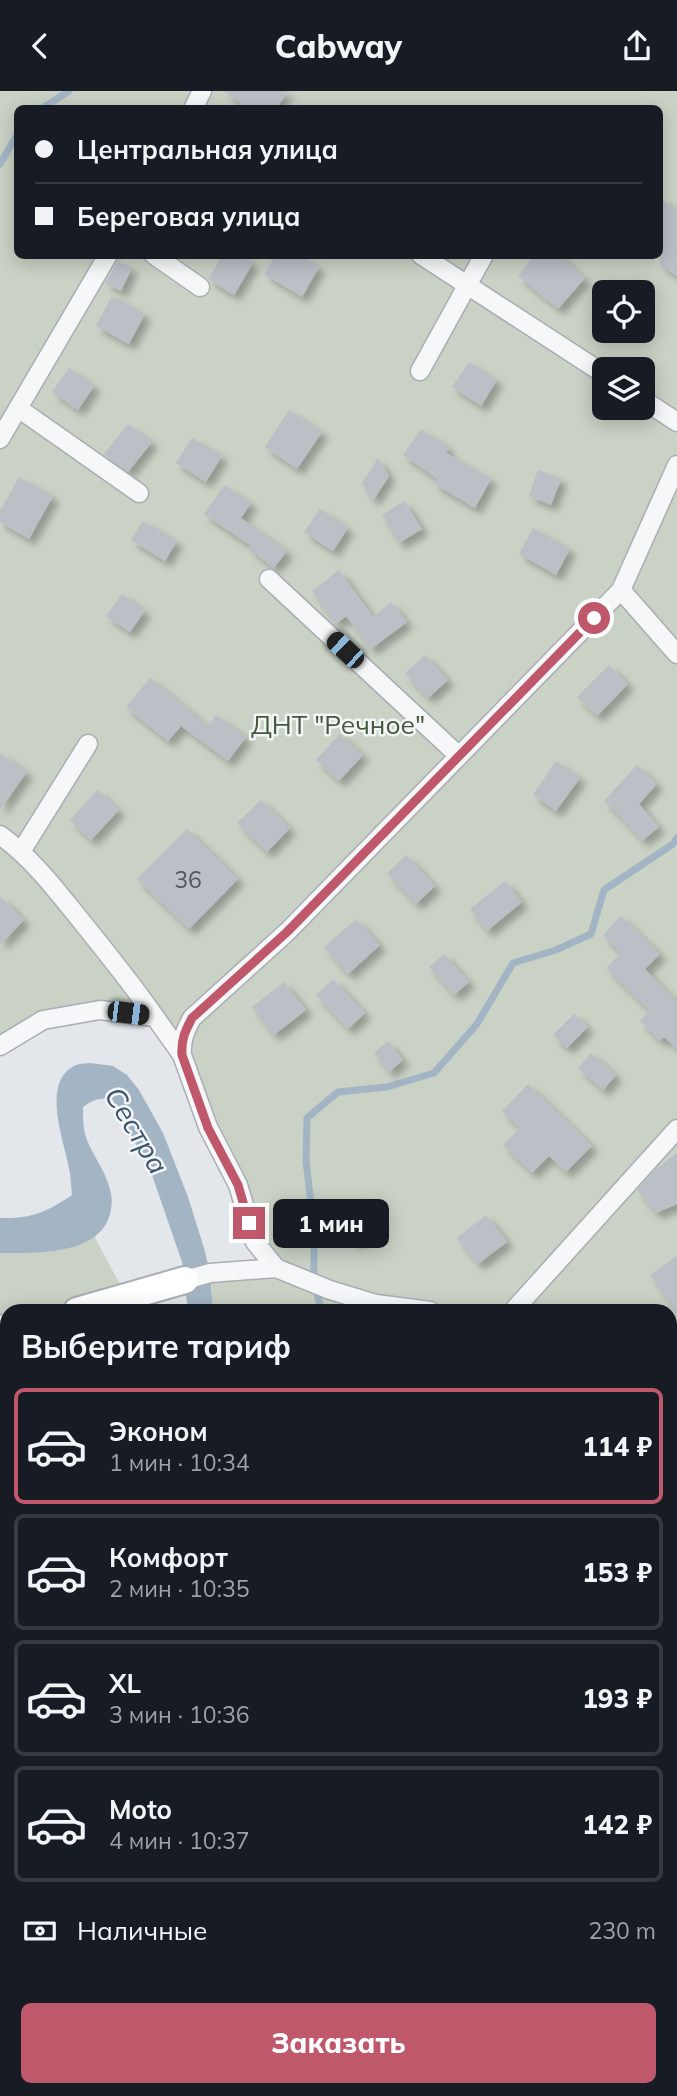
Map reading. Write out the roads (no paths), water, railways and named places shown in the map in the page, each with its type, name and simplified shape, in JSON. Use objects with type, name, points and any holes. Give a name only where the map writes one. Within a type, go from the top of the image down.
[{"type":"street","points":[[0,439],[106,259]]},
{"type":"street","points":[[160,259],[200,287]]},
{"type":"street","points":[[427,259],[592,366]]},
{"type":"street","points":[[420,370],[482,259]]},
{"type":"street","points":[[18,408],[139,493]]},
{"type":"street","points":[[655,408],[677,422]]},
{"type":"street","points":[[376,1304],[330,1290],[276,1268],[255,1242],[238,1185],[208,1128],[182,1055],[184,1034],[192,1018],[287,932],[621,590],[677,465]]},
{"type":"street","points":[[269,579],[459,756]]},
{"type":"street","points":[[621,590],[677,654]]},
{"type":"street","points":[[22,851],[88,744]]},
{"type":"street","points":[[0,835],[22,851],[55,888],[132,984],[182,1055]]},
{"type":"street","points":[[0,1046],[43,1020],[100,1010],[155,1017]]},
{"type":"street","points":[[519,1304],[677,1129]]},
{"type":"street","points":[[102,1304],[198,1277],[276,1268]]},
{"type":"water","name":"Сестра","points":[[90,1063],[113,1066],[127,1075],[139,1090],[163,1133],[188,1197],[210,1273],[212,1304],[187,1304],[182,1262],[152,1175],[112,1099],[96,1100],[83,1107],[89,1146],[106,1177],[112,1197],[108,1220],[100,1232],[89,1240],[60,1250],[0,1253],[0,1218],[38,1213],[72,1195],[70,1171],[57,1113],[57,1099],[64,1074],[76,1065]]},
{"type":"waterway","points":[[47,105],[69,91]]},
{"type":"waterway","points":[[0,164],[14,140]]},
{"type":"waterway","points":[[320,1304],[314,1284],[314,1229],[306,1161],[307,1118],[338,1092],[387,1087],[434,1073],[477,1024],[513,963],[556,950],[591,934],[604,890],[673,844],[677,838]]},
{"type":"park label","name":"ДНТ \"Речное\"","points":[[338,724]]}]
